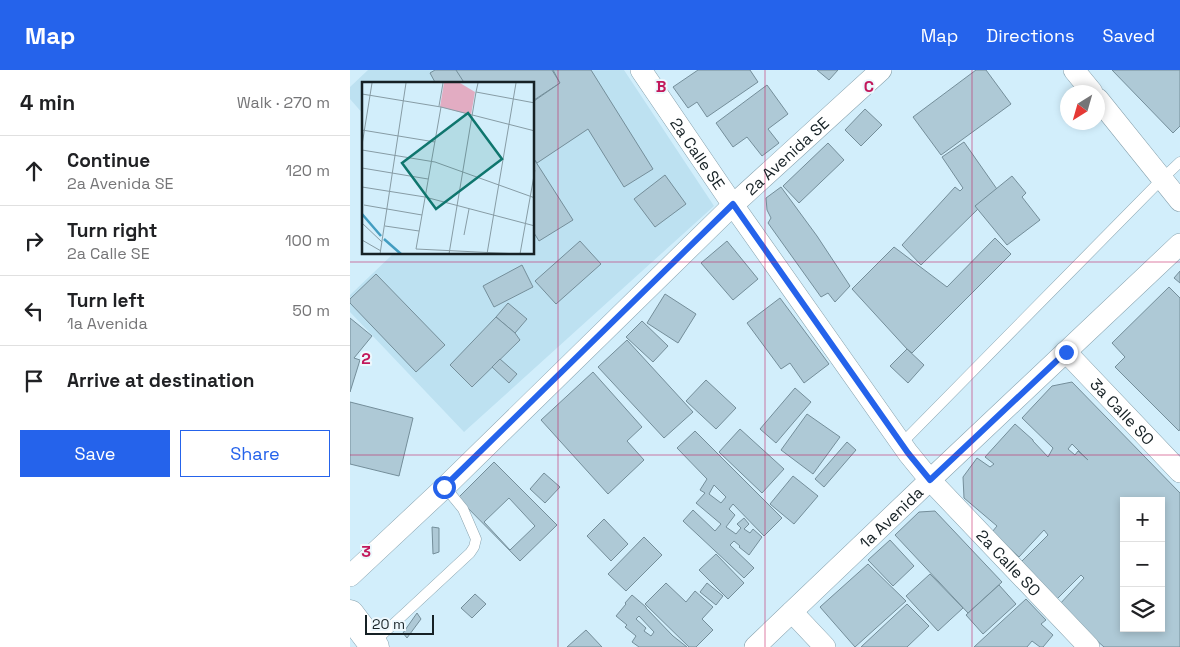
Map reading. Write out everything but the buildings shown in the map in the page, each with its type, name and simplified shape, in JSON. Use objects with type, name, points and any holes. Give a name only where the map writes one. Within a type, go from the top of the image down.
[{"type":"main road","points":[[350,614],[373,646]]},
{"type":"street","name":"2a Calle SE","points":[[642,70],[733,204],[908,453],[930,480]]},
{"type":"street","name":"2a Avenida SE","points":[[350,576],[444,487],[733,204],[881,70]]},
{"type":"street","points":[[1074,70],[1086,85]]},
{"type":"street","points":[[1105,108],[1180,200]]},
{"type":"street","name":"1a Avenida","points":[[755,647],[1180,244]]},
{"type":"street","name":"3a Calle SO","points":[[1066,352],[1180,472]]},
{"type":"street","name":"2a Calle SO","points":[[930,480],[1089,647]]},
{"type":"street","points":[[792,612],[825,647]]},
{"type":"lane","points":[[902,443],[1180,162]]},
{"type":"lane","points":[[373,646],[474,547],[476,540],[463,509],[444,487]]},
{"type":"shaded area","points":[[368,70],[624,70],[714,206],[464,432],[350,312],[350,295],[392,255],[535,255],[535,82],[362,82],[362,113],[350,99],[350,87]]},
{"type":"route","points":[[444,487],[733,204],[908,453],[930,480],[1066,352]]}]
